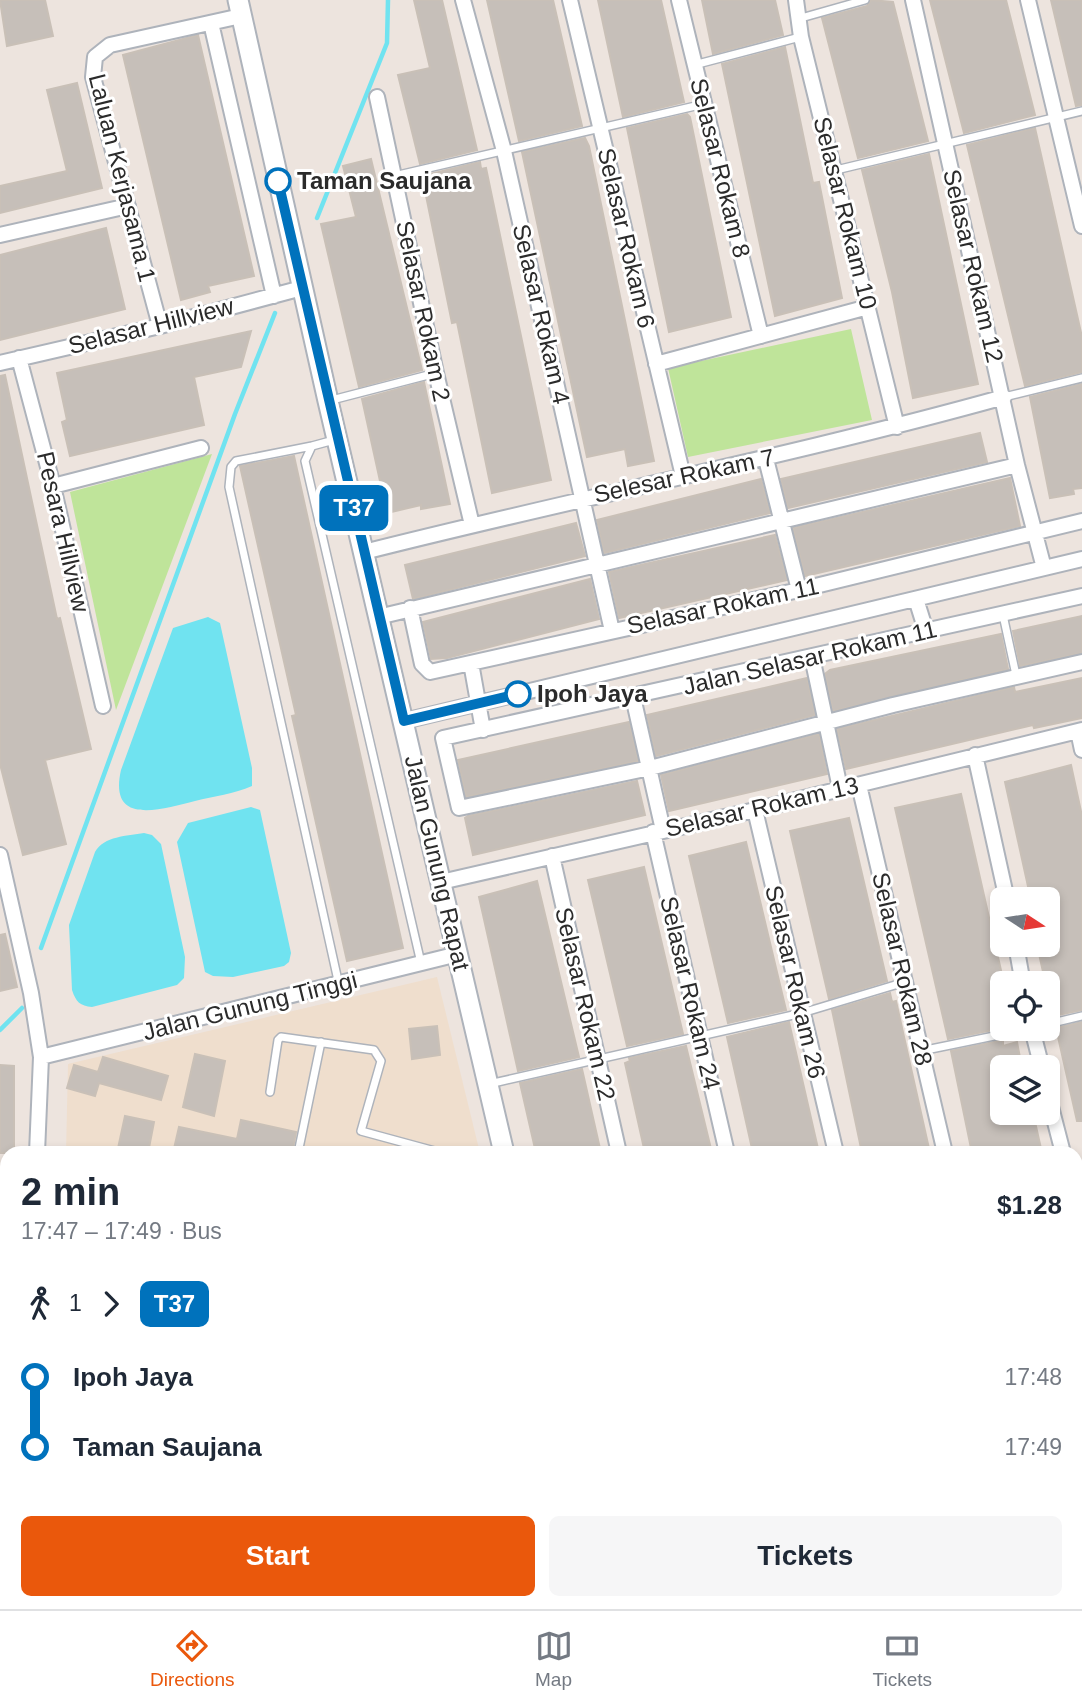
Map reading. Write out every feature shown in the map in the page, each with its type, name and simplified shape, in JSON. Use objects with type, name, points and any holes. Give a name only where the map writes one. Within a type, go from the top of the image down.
[{"type":"street","name":"Selasar Rokam 4","points":[[463,0],[504,151],[599,563],[612,631]]},
{"type":"street","name":"Selasar Rokam 6","points":[[570,0],[683,476]]},
{"type":"street","name":"Selasar Rokam 8","points":[[679,0],[761,336]]},
{"type":"street","name":"Selasar Rokam 10","points":[[796,0],[801,18],[801,37],[836,170],[897,427]]},
{"type":"street","name":"Selasar Rokam 12","points":[[913,0],[944,145],[1004,397],[1017,465],[1044,568]]},
{"type":"street","points":[[1028,0],[1082,226]]},
{"type":"street","name":"Laluan Kerjasama 1","points":[[160,327],[93,78],[95,57],[110,44],[211,23],[240,8]]},
{"type":"street","name":"Jalan Gunung Rapat","points":[[240,8],[328,401],[502,1146]]},
{"type":"street","points":[[211,23],[274,296]]},
{"type":"street","name":"Selasar Rokam 2","points":[[377,97],[436,373],[472,524]]},
{"type":"street","points":[[0,235],[128,206]]},
{"type":"street","name":"Selasar Hillview","points":[[0,363],[160,327],[302,288]]},
{"type":"street","points":[[656,364],[868,307]]},
{"type":"street","name":"Pesara Hillview","points":[[19,358],[53,486],[103,706]]},
{"type":"street","name":"Selesar Rokam 7","points":[[364,552],[472,524],[897,427],[1004,397]]},
{"type":"street","points":[[53,486],[201,448]]},
{"type":"street","points":[[766,458],[780,523],[799,590]]},
{"type":"street","points":[[379,617],[1017,465]]},
{"type":"street","name":"Selasar Rokam 11","points":[[410,608],[422,664],[430,672],[799,590],[1082,521]]},
{"type":"street","name":"Selasar Rokam 11","points":[[404,721],[1082,559]]},
{"type":"street","name":"Jalan Selasar Rokam 11","points":[[650,768],[459,808],[443,738],[1082,596]]},
{"type":"street","points":[[916,599],[926,631]]},
{"type":"street","points":[[812,657],[840,788]]},
{"type":"street","points":[[650,768],[828,722],[1082,662]]},
{"type":"street","points":[[471,663],[482,730]]},
{"type":"street","name":"Selasar Rokam 24","points":[[633,697],[650,768],[658,831],[699,1035],[725,1146]]},
{"type":"street","points":[[1080,730],[1082,750]]},
{"type":"street","name":"Selasar Rokam 13","points":[[441,882],[755,810],[1080,730]]},
{"type":"street","points":[[975,755],[1004,887]]},
{"type":"street","name":"Selasar Rokam 28","points":[[859,785],[943,1146]]},
{"type":"street","name":"Selasar Rokam 26","points":[[755,810],[834,1146]]},
{"type":"street","points":[[0,855],[31,993],[41,1057],[37,1146]]},
{"type":"street","name":"Selasar Rokam 22","points":[[552,856],[617,1146]]},
{"type":"street","name":"Jalan Gunung Tinggi","points":[[41,1057],[458,954]]},
{"type":"street","points":[[1056,1125],[1061,1146]]},
{"type":"lane","points":[[801,18],[866,0]]},
{"type":"lane","points":[[694,65],[801,37]]},
{"type":"lane","points":[[394,176],[704,104]]},
{"type":"lane","points":[[836,170],[1082,111]]},
{"type":"lane","points":[[328,401],[436,373]]},
{"type":"lane","points":[[1004,397],[1082,378]]},
{"type":"lane","points":[[338,438],[236,461],[231,467],[229,487],[339,985]]},
{"type":"lane","points":[[312,446],[305,461],[421,964]]},
{"type":"lane","points":[[1003,615],[1016,676]]},
{"type":"lane","points":[[487,1084],[802,1013],[906,982]]},
{"type":"lane","points":[[1060,1021],[1082,1016]]},
{"type":"lane","points":[[270,1092],[278,1041],[281,1037],[374,1050],[381,1061],[361,1131],[416,1146]]},
{"type":"lane","points":[[921,1052],[990,1037]]},
{"type":"lane","points":[[299,1146],[321,1042]]},
{"type":"shaded area","points":[[437,977],[478,1146],[66,1146],[68,1064]]},
{"type":"green space","points":[[851,329],[872,420],[688,457],[668,368]]},
{"type":"green space","points":[[212,454],[116,710],[70,492]]},
{"type":"water","points":[[208,617],[220,623],[252,768],[252,786],[168,808],[141,810],[130,807],[122,800],[119,788],[121,770],[173,628]]},
{"type":"water","points":[[251,807],[260,810],[291,953],[289,962],[284,966],[233,977],[213,976],[205,972],[177,842],[188,823]]},
{"type":"water","points":[[144,833],[152,835],[161,844],[185,957],[184,978],[177,985],[92,1007],[84,1006],[72,990],[69,925],[99,847],[116,838]]},
{"type":"building","points":[[0,0],[45,0],[53,36],[7,46]]},
{"type":"building","points":[[414,0],[442,0],[477,150],[420,164],[398,75],[430,68]]},
{"type":"building","points":[[487,0],[553,0],[582,126],[519,141]]},
{"type":"building","points":[[598,0],[661,0],[684,102],[623,117]]},
{"type":"building","points":[[702,0],[775,0],[783,35],[713,54]]},
{"type":"building","points":[[871,0],[893,2],[928,141],[858,158],[822,18],[867,6]]},
{"type":"building","points":[[930,0],[1006,0],[1035,115],[964,133]]},
{"type":"building","points":[[1051,0],[1082,0],[1082,105],[1076,106]]},
{"type":"building","points":[[198,35],[254,276],[208,286],[210,292],[181,300],[123,55]]},
{"type":"building","points":[[785,47],[813,183],[819,182],[842,298],[775,316],[722,64]]},
{"type":"building","points":[[77,83],[102,188],[0,213],[0,186],[67,171],[47,90]]},
{"type":"building","points":[[687,114],[690,117],[731,317],[669,332],[627,128]]},
{"type":"building","points":[[1035,128],[1082,337],[1082,372],[1025,386],[967,145]]},
{"type":"building","points":[[585,138],[589,146],[654,461],[628,466],[625,449],[587,457],[522,152]]},
{"type":"building","points":[[929,154],[978,384],[913,398],[892,292],[862,170]]},
{"type":"building","points":[[371,159],[422,370],[359,387],[321,224],[356,217],[343,166]]},
{"type":"building","points":[[480,162],[481,169],[486,168],[551,480],[492,493],[457,322],[452,323],[422,176]]},
{"type":"building","points":[[106,228],[125,309],[0,340],[0,255]]},
{"type":"building","points":[[251,331],[241,367],[194,377],[204,425],[70,456],[62,422],[67,420],[57,373]]},
{"type":"building","points":[[5,375],[57,619],[60,618],[91,749],[45,760],[66,844],[23,855],[0,764],[0,376]]},
{"type":"building","points":[[424,382],[450,504],[421,509],[421,505],[387,513],[362,399]]},
{"type":"building","points":[[1082,384],[1082,488],[1073,489],[1074,494],[1050,498],[1030,397]]},
{"type":"building","points":[[980,433],[987,462],[788,508],[781,479]]},
{"type":"building","points":[[294,456],[403,948],[347,961],[292,716],[296,715],[240,466]]},
{"type":"building","points":[[1010,478],[1020,526],[805,576],[793,528]]},
{"type":"building","points":[[761,479],[770,513],[604,553],[597,520]]},
{"type":"building","points":[[576,523],[585,556],[413,599],[405,565]]},
{"type":"building","points":[[775,535],[787,580],[619,618],[609,572]]},
{"type":"building","points":[[590,579],[599,619],[447,658],[431,659],[423,622]]},
{"type":"building","points":[[1082,616],[1082,653],[1020,666],[1013,631]]},
{"type":"building","points":[[1001,634],[1008,669],[833,711],[825,674],[830,670]]},
{"type":"building","points":[[807,678],[815,715],[656,756],[647,715]]},
{"type":"building","points":[[1082,678],[1082,718],[1034,728],[1033,725],[846,769],[837,729],[1014,687],[1015,692]]},
{"type":"building","points":[[629,722],[638,761],[466,797],[458,760]]},
{"type":"building","points":[[819,734],[827,774],[669,811],[661,775]]},
{"type":"building","points":[[1071,765],[1082,816],[1082,1010],[1060,1015],[1060,971],[1043,971],[1040,957],[1060,957],[1060,887],[1028,887],[1005,782]]},
{"type":"building","points":[[637,781],[645,815],[473,855],[465,818],[468,816]]},
{"type":"building","points":[[961,794],[990,922],[990,957],[998,957],[1001,971],[990,971],[990,1031],[948,1039],[895,808]]},
{"type":"building","points":[[849,818],[887,981],[829,999],[790,831]]},
{"type":"building","points":[[746,842],[786,1010],[728,1023],[689,856]]},
{"type":"building","points":[[644,867],[683,1034],[627,1046],[588,880]]},
{"type":"building","points":[[537,881],[579,1057],[518,1071],[479,897]]},
{"type":"building","points":[[5,934],[17,987],[0,991],[0,935]]},
{"type":"building","points":[[890,993],[892,1002],[896,1001],[928,1146],[861,1146],[832,1010]]},
{"type":"building","points":[[789,1022],[817,1146],[751,1146],[727,1037]]},
{"type":"building","points":[[1082,1022],[1082,1121],[1077,1121],[1059,1041],[1060,1027]]},
{"type":"building","points":[[437,1026],[440,1055],[412,1059],[409,1029]]},
{"type":"building","points":[[998,1041],[1003,1041],[1003,1046],[1017,1042],[1020,1055],[990,1055],[990,1125],[1036,1125],[1040,1146],[971,1146],[951,1051]]},
{"type":"building","points":[[686,1046],[710,1146],[643,1146],[625,1063],[630,1061],[629,1058]]},
{"type":"building","points":[[195,1054],[225,1061],[214,1116],[183,1107]]},
{"type":"building","points":[[103,1057],[168,1076],[161,1100],[99,1083],[95,1096],[67,1088],[74,1065],[98,1072]]},
{"type":"building","points":[[0,1065],[14,1066],[14,1146],[0,1146]]},
{"type":"building","points":[[582,1069],[599,1146],[534,1146],[520,1083]]},
{"type":"building","points":[[125,1116],[154,1122],[149,1146],[119,1146]]},
{"type":"building","points":[[241,1120],[296,1132],[293,1146],[175,1146],[179,1127],[237,1139]]},
{"type":"waterway","points":[[317,218],[387,43],[388,0]]},
{"type":"waterway","points":[[41,948],[235,414],[275,313]]},
{"type":"waterway","points":[[0,1030],[22,1008]]},
{"type":"bus line","name":"T37","points":[[278,181],[404,721],[518,694]]},
{"type":"place","name":"Taman Saujana","points":[[278,181]]},
{"type":"place","name":"Ipoh Jaya","points":[[518,694]]}]
